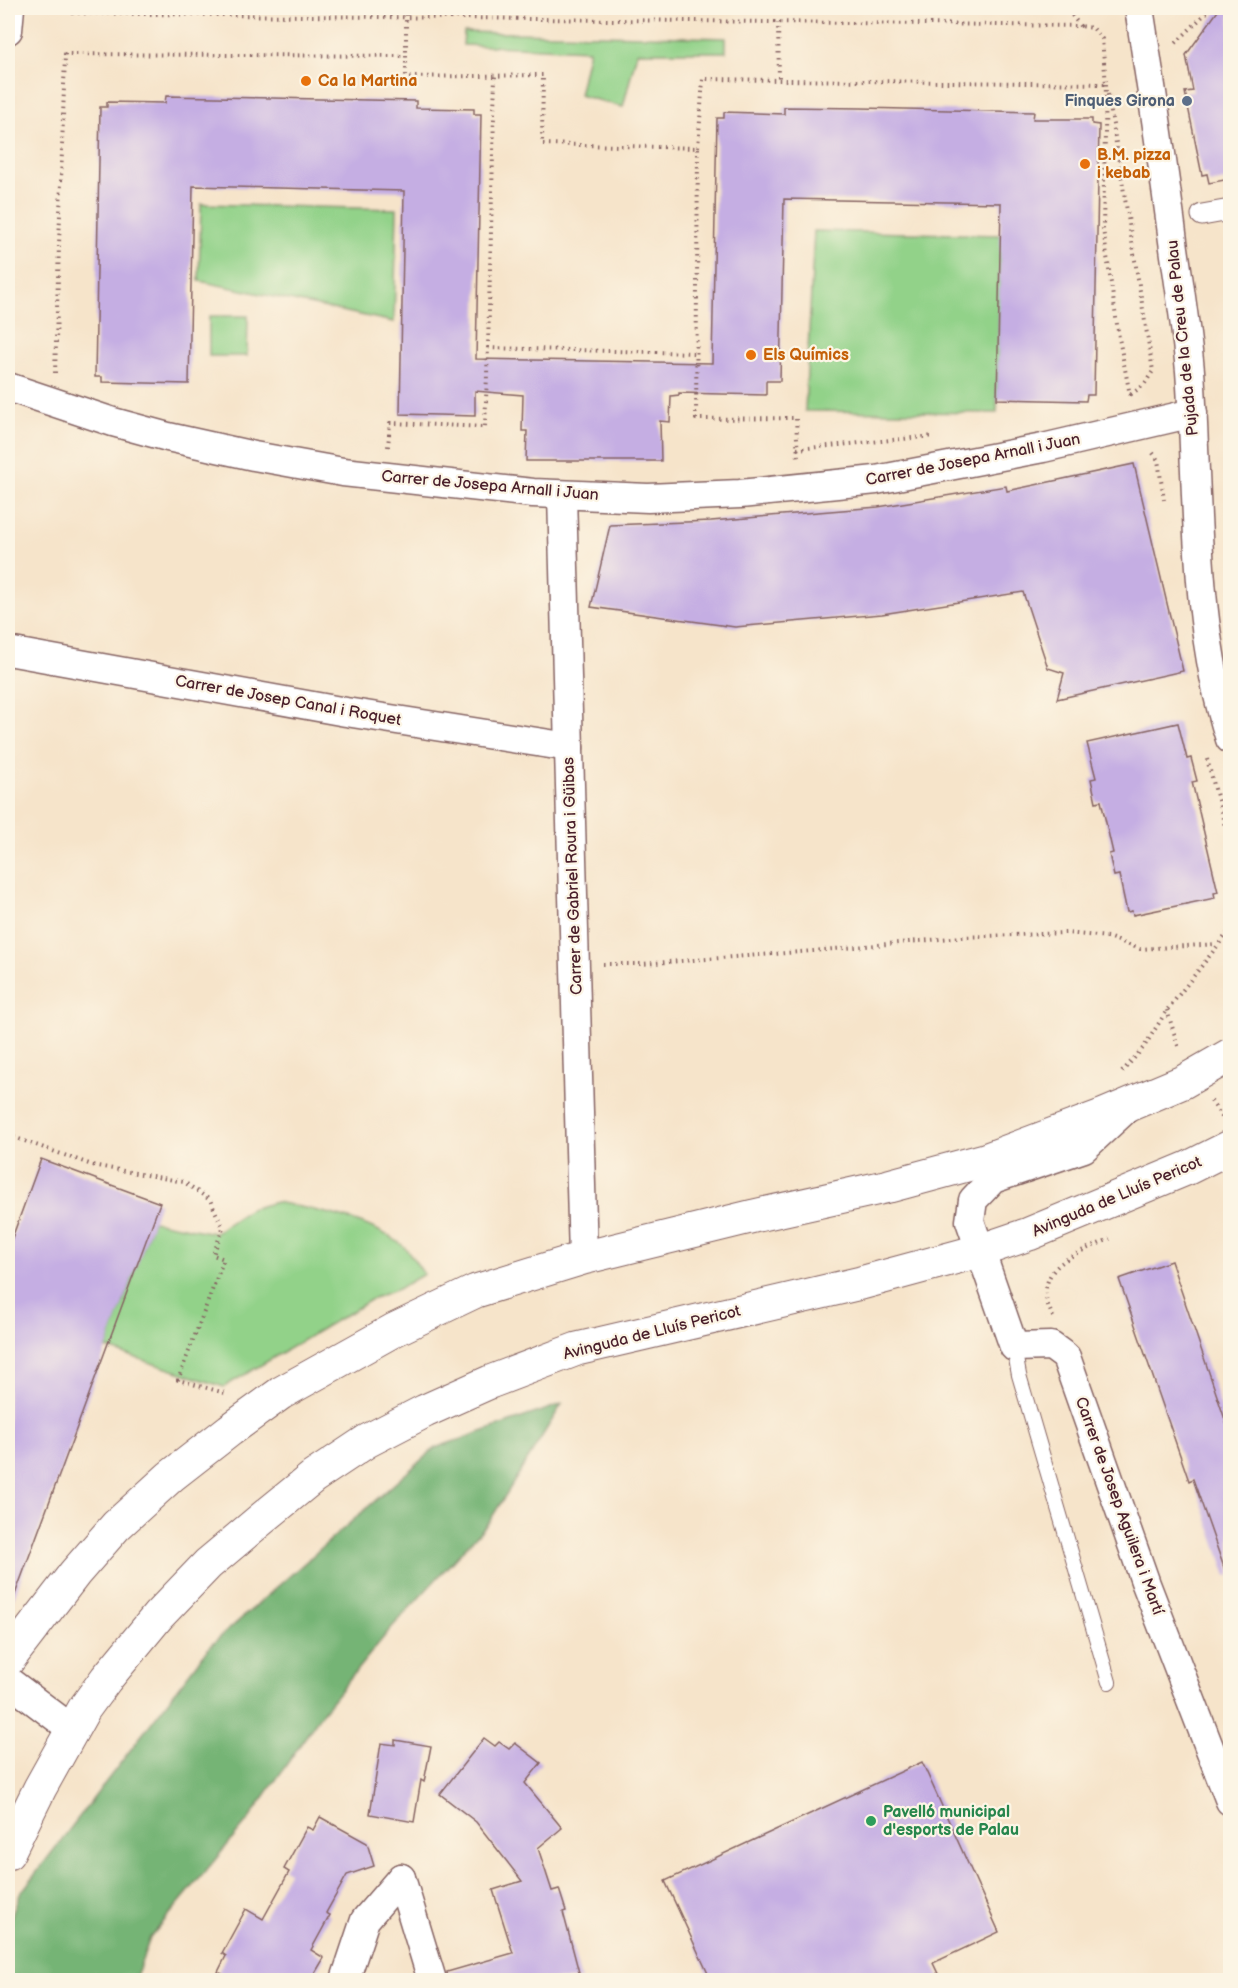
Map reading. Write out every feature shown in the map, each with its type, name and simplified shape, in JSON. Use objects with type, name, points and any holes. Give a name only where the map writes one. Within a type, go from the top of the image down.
[{"type":"street","points":[[8,30],[10,8]]},
{"type":"street","name":"Pujada de la Creu de Palau","points":[[1139,8],[1160,137],[1189,368],[1197,541],[1204,601],[1222,712],[1230,739]]},
{"type":"street","points":[[1202,215],[1230,210]]},
{"type":"street","name":"Carrer de Josepa Arnall i Juan","points":[[8,387],[113,422],[254,456],[343,472],[439,484],[562,495],[648,498],[740,494],[876,480],[1110,434],[1192,412]]},
{"type":"street","name":"Carrer de Gabriel Roura i Güibas","points":[[562,495],[583,1258]]},
{"type":"street","name":"Carrer de Josep Canal i Roquet","points":[[8,651],[335,710],[569,747]]},
{"type":"street","points":[[8,1660],[75,1573],[116,1526],[171,1476],[281,1393],[394,1330],[476,1291],[583,1258],[889,1186],[985,1160],[1132,1104],[1183,1082],[1230,1055]]},
{"type":"street","points":[[1014,1347],[970,1221],[973,1200],[993,1179],[1084,1148],[1132,1104]]},
{"type":"street","name":"Avinguda de Lluís Pericot","points":[[8,1853],[40,1788],[73,1730],[106,1679],[159,1616],[208,1564],[312,1477],[377,1436],[425,1411],[490,1382],[577,1349],[861,1282],[979,1251],[1040,1230],[1188,1168],[1227,1133]]},
{"type":"street","name":"Carrer de Josep Aguilera i Martí","points":[[1014,1347],[1050,1346],[1066,1357],[1146,1584],[1230,1801]]},
{"type":"street","points":[[8,1682],[73,1730]]},
{"type":"street","points":[[345,1980],[365,1920],[401,1878],[432,1980]]},
{"type":"lane","points":[[1014,1347],[1019,1375],[1109,1682]]},
{"type":"path","points":[[71,8],[71,14],[1080,26],[1093,28],[1102,39],[1106,84],[1153,371],[1144,385],[1123,398]]},
{"type":"path","points":[[406,8],[406,77],[543,75],[542,144],[698,148]]},
{"type":"path","points":[[1063,8],[1080,26]]},
{"type":"path","points":[[1173,45],[1211,8]]},
{"type":"path","points":[[778,22],[779,80]]},
{"type":"path","points":[[55,373],[65,54],[405,56]]},
{"type":"path","points":[[388,452],[390,423],[484,427],[495,75]]},
{"type":"path","points":[[799,488],[796,418],[696,419],[698,148],[703,79],[1106,84]]},
{"type":"path","points":[[1106,84],[1103,229],[1130,395]]},
{"type":"path","points":[[488,348],[696,353]]},
{"type":"path","points":[[47,370],[62,377]]},
{"type":"path","points":[[797,449],[939,435]]},
{"type":"path","points":[[1121,1072],[1144,1047],[1167,1010],[1230,930]]},
{"type":"path","points":[[575,964],[641,964],[962,937],[1066,933],[1108,938],[1140,950],[1217,944]]},
{"type":"path","points":[[1167,1010],[1179,1050]]},
{"type":"path","points":[[1207,1094],[1227,1133]]},
{"type":"path","points":[[8,1136],[92,1165],[184,1182],[210,1200],[223,1228],[213,1255],[224,1259],[178,1380],[265,1405]]},
{"type":"path","points":[[1045,1296],[1047,1281],[1059,1264],[1110,1238]]},
{"type":"green space","points":[[464,32],[726,38],[726,52],[637,52],[623,107],[579,95],[589,50],[463,45]]},
{"type":"green space","points":[[201,204],[397,209],[394,322],[199,281]]},
{"type":"green space","points":[[814,231],[1001,235],[997,413],[805,411]]},
{"type":"green space","points":[[209,316],[248,316],[247,356],[209,356]]},
{"type":"green space","points":[[276,1202],[341,1217],[387,1235],[404,1247],[424,1274],[398,1289],[374,1298],[224,1387],[106,1348],[153,1221],[214,1233],[250,1209]]},
{"type":"green space","points":[[562,1404],[489,1522],[392,1627],[324,1710],[249,1819],[150,1938],[135,1980],[8,1980],[8,1925],[20,1894],[210,1646],[435,1448]]},
{"type":"building","points":[[1220,8],[1230,8],[1230,179],[1209,183],[1207,174],[1202,175],[1185,92],[1193,91],[1186,55]]},
{"type":"building","points":[[166,96],[416,101],[416,108],[474,109],[474,114],[481,114],[476,359],[712,363],[717,118],[724,118],[724,112],[784,114],[784,107],[861,108],[1034,112],[1033,119],[1092,119],[1092,124],[1099,125],[1094,395],[1087,395],[1086,401],[997,399],[1001,203],[784,199],[780,381],[766,381],[766,395],[679,393],[679,395],[671,396],[670,422],[660,421],[661,461],[526,461],[527,431],[522,431],[523,395],[475,391],[475,416],[400,414],[404,191],[193,186],[189,384],[102,382],[102,377],[95,377],[100,107],[107,107],[107,102],[165,103]]},
{"type":"building","points":[[1134,464],[1183,671],[1057,699],[1064,673],[1048,668],[1023,592],[882,614],[735,627],[591,607],[610,525],[711,521],[878,507],[1006,486],[1007,491]]},
{"type":"building","points":[[1178,723],[1187,759],[1191,758],[1197,781],[1192,782],[1218,892],[1214,893],[1215,898],[1133,915],[1132,911],[1127,912],[1119,875],[1114,876],[1109,854],[1113,853],[1101,801],[1096,802],[1091,779],[1096,778],[1087,743]]},
{"type":"building","points":[[41,1159],[160,1203],[10,1608],[8,1607],[8,1249]]},
{"type":"building","points":[[1171,1261],[1230,1434],[1230,1576],[1227,1576],[1193,1479],[1189,1481],[1119,1279]]},
{"type":"building","points":[[484,1738],[495,1746],[499,1742],[509,1749],[515,1743],[541,1763],[525,1783],[562,1828],[538,1848],[552,1891],[559,1889],[581,1980],[448,1980],[447,1972],[513,1953],[493,1890],[522,1881],[476,1822],[440,1794]]},
{"type":"building","points":[[395,1740],[431,1746],[424,1782],[421,1780],[414,1822],[370,1814],[381,1743],[395,1745]]},
{"type":"building","name":"Pavelló municipal d'esports de Palau","points":[[922,1762],[999,1932],[933,1963],[941,1980],[711,1980],[665,1881]]},
{"type":"building","points":[[320,1817],[367,1843],[374,1866],[347,1875],[326,1913],[330,1915],[311,1950],[324,1958],[311,1980],[234,1980],[218,1972],[226,1956],[222,1953],[246,1909],[263,1919],[289,1872],[284,1869],[307,1827],[313,1830]]},
{"type":"place","name":"Ca la Martina","points":[[306,81]]},
{"type":"place","name":"Finques Girona","points":[[1187,101]]},
{"type":"place","name":"B.M. pizza i kebab","points":[[1085,164]]},
{"type":"place","name":"Els Químics","points":[[751,355]]},
{"type":"place","name":"Pavelló municipal d'esports de Palau","points":[[871,1821]]}]
